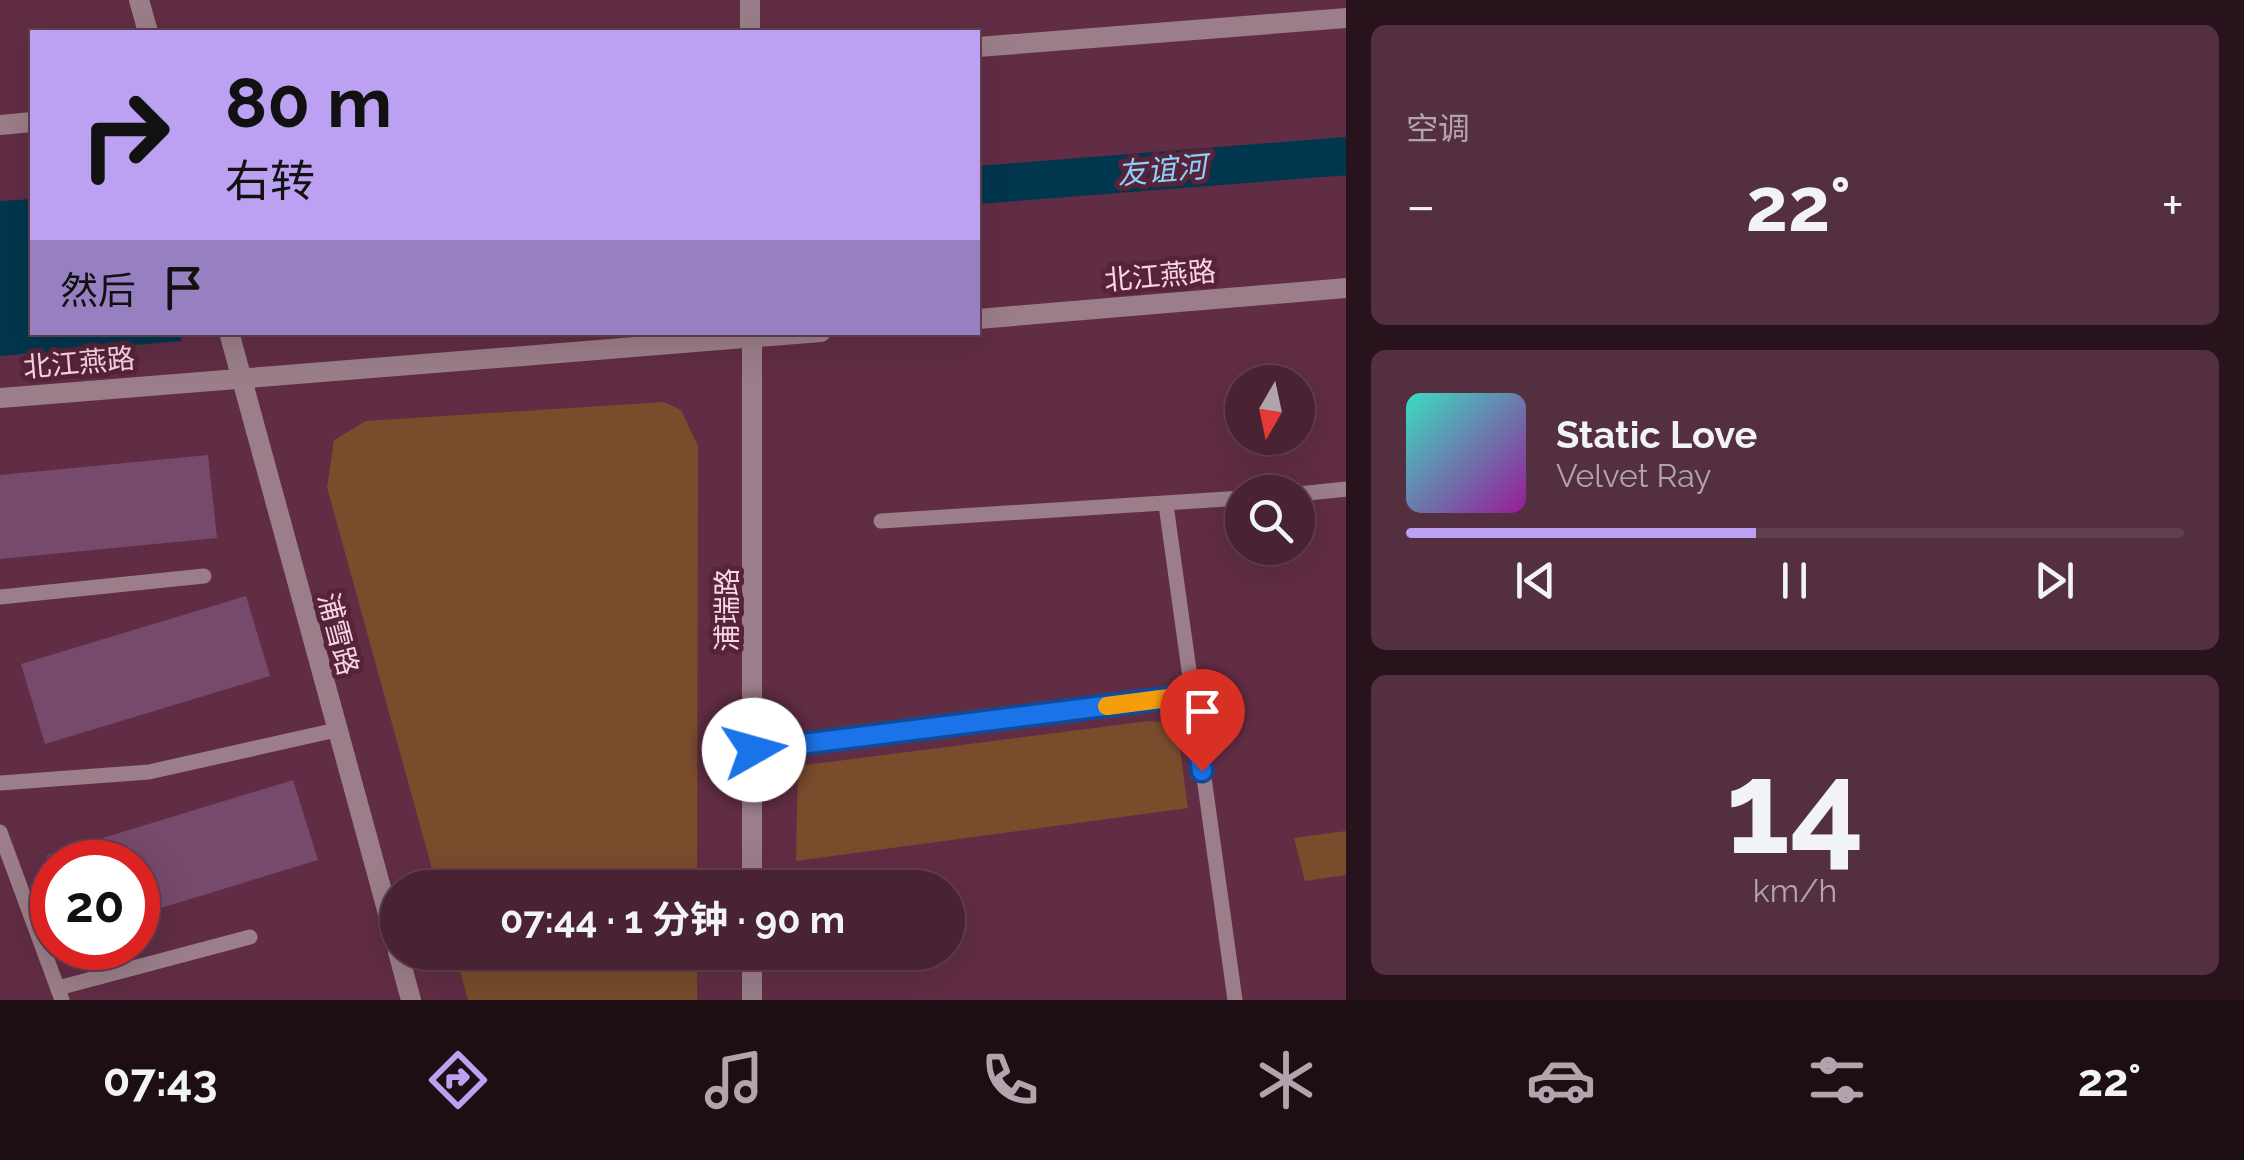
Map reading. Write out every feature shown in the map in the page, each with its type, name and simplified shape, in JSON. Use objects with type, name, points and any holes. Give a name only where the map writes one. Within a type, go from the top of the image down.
[{"type":"street","points":[[139,0],[147,30]]},
{"type":"street","points":[[750,0],[750,30]]},
{"type":"street","points":[[980,46],[1346,18]]},
{"type":"street","points":[[0,124],[30,122]]},
{"type":"street","name":"北江燕路","points":[[980,319],[1346,288]]},
{"type":"street","name":"浦雪路","points":[[229,335],[380,887]]},
{"type":"street","name":"北江燕路","points":[[0,398],[752,336]]},
{"type":"street","name":"浦瑞路","points":[[752,336],[752,870]]},
{"type":"street","name":"浦雪路","points":[[403,970],[412,1000]]},
{"type":"street","points":[[752,970],[752,1000]]},
{"type":"lane","points":[[1315,492],[1346,489]]},
{"type":"lane","points":[[881,521],[1225,500]]},
{"type":"lane","points":[[1166,505],[1235,1000]]},
{"type":"lane","points":[[0,596],[204,576]]},
{"type":"lane","points":[[754,750],[1192,695]]},
{"type":"lane","points":[[0,784],[149,772],[336,730]]},
{"type":"lane","points":[[0,832],[60,994],[250,937]]},
{"type":"shaded area","points":[[664,402],[681,410],[698,446],[697,870],[432,870],[327,487],[334,440],[366,421]]},
{"type":"shaded area","points":[[1162,722],[1178,735],[1188,808],[796,861],[798,766]]},
{"type":"shaded area","points":[[1346,831],[1346,875],[1305,881],[1294,838]]},
{"type":"shaded area","points":[[460,970],[697,970],[697,1000],[468,1000]]},
{"type":"water","points":[[30,199],[30,335],[180,335],[182,341],[0,356],[0,201]]},
{"type":"building","points":[[208,455],[217,538],[0,559],[0,475]]},
{"type":"building","points":[[246,596],[270,676],[45,744],[21,664]]},
{"type":"building","points":[[293,780],[318,860],[160,908],[160,840],[96,840]]},
{"type":"waterway","name":"友谊河","points":[[980,185],[1346,156]]},
{"type":"slow traffic","points":[[1107,706],[1192,695],[1194,713]]},
{"type":"route","points":[[754,750],[1192,695],[1202,771]]}]
